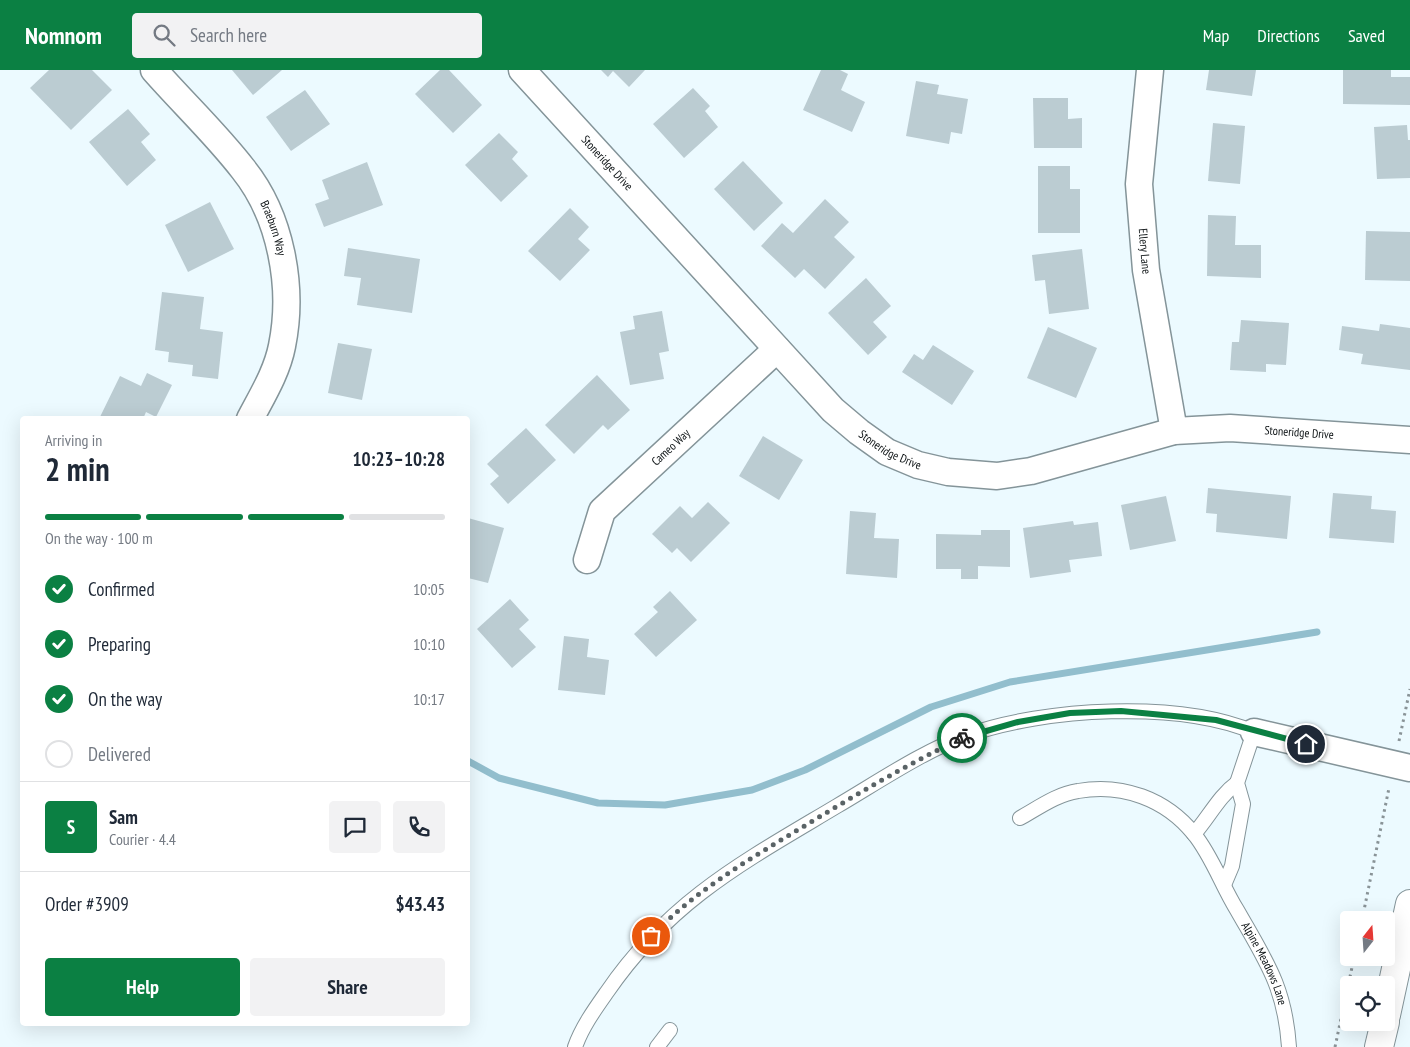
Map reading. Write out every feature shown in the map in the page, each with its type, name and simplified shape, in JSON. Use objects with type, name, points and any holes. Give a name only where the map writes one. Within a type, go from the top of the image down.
[{"type":"street","name":"Braeburn Way","points":[[154,70],[244,169],[264,200],[276,236],[286,288],[282,346],[272,378],[252,416]]},
{"type":"street","name":"Stoneridge Drive","points":[[522,70],[833,410],[887,452],[918,465],[948,472],[997,476],[1031,471],[1174,431],[1230,428],[1410,440]]},
{"type":"street","name":"Ellery Lane","points":[[1150,70],[1139,184],[1146,270],[1174,431]]},
{"type":"street","name":"Cameo Way","points":[[587,560],[602,511],[777,349]]},
{"type":"street","points":[[1254,732],[1402,766]]},
{"type":"street","points":[[1394,976],[1410,904]]},
{"type":"street","points":[[1379,1047],[1383,1031]]},
{"type":"lane","points":[[577,1046],[591,1016],[640,947],[673,914],[721,876],[904,766],[968,735],[1018,722],[1070,713],[1121,711],[1216,720],[1254,732],[1237,783],[1243,804],[1232,866],[1224,885]]},
{"type":"lane","points":[[1194,834],[1212,812],[1222,794],[1237,783]]},
{"type":"lane","name":"Alpine Meadows Lane","points":[[1020,818],[1049,801],[1077,791],[1122,791],[1150,798],[1172,812],[1194,834],[1262,952],[1279,988],[1287,1024],[1289,1047]]},
{"type":"lane","points":[[658,1047],[670,1030]]},
{"type":"path","points":[[1364,911],[1402,766],[1410,689]]},
{"type":"path","points":[[1335,1047],[1352,966]]},
{"type":"building","points":[[49,70],[92,70],[112,90],[71,130],[30,88]]},
{"type":"building","points":[[232,70],[282,70],[253,95]]},
{"type":"building","points":[[440,70],[449,70],[482,105],[453,133],[415,94]]},
{"type":"building","points":[[601,70],[645,70],[629,87],[613,71],[608,77]]},
{"type":"building","points":[[821,70],[840,70],[848,74],[841,90],[865,102],[852,132],[803,110]]},
{"type":"building","points":[[1209,70],[1256,70],[1252,96],[1206,90]]},
{"type":"building","points":[[1343,70],[1391,70],[1391,77],[1410,77],[1410,105],[1343,104]]},
{"type":"building","points":[[916,81],[939,85],[937,94],[968,99],[962,134],[951,132],[949,144],[906,136]]},
{"type":"building","points":[[693,88],[710,106],[705,111],[718,127],[684,158],[653,124]]},
{"type":"building","points":[[305,90],[330,124],[291,151],[266,117]]},
{"type":"building","points":[[1033,98],[1068,98],[1068,119],[1082,118],[1082,148],[1034,148]]},
{"type":"building","points":[[128,109],[150,134],[141,142],[156,160],[127,186],[89,142]]},
{"type":"building","points":[[1213,123],[1245,126],[1240,184],[1208,181]]},
{"type":"building","points":[[1407,125],[1408,140],[1410,140],[1410,178],[1377,179],[1374,127]]},
{"type":"building","points":[[499,133],[518,152],[512,159],[528,176],[501,202],[465,165]]},
{"type":"building","points":[[743,161],[783,203],[754,231],[714,189]]},
{"type":"building","points":[[367,162],[383,205],[324,227],[315,204],[329,199],[322,180]]},
{"type":"building","points":[[1038,166],[1070,166],[1070,189],[1080,189],[1080,233],[1038,233]]},
{"type":"building","points":[[825,199],[849,222],[834,237],[855,257],[825,289],[804,269],[795,278],[761,246],[782,223],[793,233]]},
{"type":"building","points":[[210,202],[234,249],[188,272],[165,225]]},
{"type":"building","points":[[570,208],[589,227],[578,239],[590,250],[560,281],[528,251]]},
{"type":"building","points":[[1208,215],[1236,216],[1235,245],[1261,245],[1261,278],[1207,276]]},
{"type":"building","points":[[1366,231],[1410,232],[1410,281],[1365,280]]},
{"type":"building","points":[[348,248],[420,259],[412,313],[357,305],[361,278],[344,276]]},
{"type":"building","points":[[1082,249],[1089,309],[1049,314],[1045,280],[1035,281],[1032,255]]},
{"type":"building","points":[[866,278],[891,306],[873,322],[887,337],[868,355],[828,313]]},
{"type":"building","points":[[162,292],[204,297],[200,329],[223,332],[218,379],[192,376],[193,365],[168,362],[169,352],[155,350]]},
{"type":"building","points":[[662,311],[669,351],[659,353],[664,379],[630,385],[620,332],[635,329],[633,316]]},
{"type":"building","points":[[1241,320],[1289,323],[1286,365],[1266,364],[1266,372],[1230,370],[1232,342],[1239,342]]},
{"type":"building","points":[[1380,324],[1410,328],[1410,370],[1361,364],[1363,354],[1339,350],[1342,326],[1379,331]]},
{"type":"building","points":[[1048,327],[1097,348],[1076,398],[1027,378]]},
{"type":"building","points":[[338,343],[372,349],[362,400],[328,393]]},
{"type":"building","points":[[933,345],[974,371],[952,405],[902,372],[914,354],[923,360]]},
{"type":"building","points":[[147,373],[172,385],[156,416],[146,412],[144,416],[100,416],[120,376],[141,386]]},
{"type":"building","points":[[597,375],[630,410],[608,430],[603,425],[574,454],[545,425]]},
{"type":"building","points":[[526,428],[556,460],[508,504],[490,484],[499,476],[487,464]]},
{"type":"building","points":[[763,436],[803,460],[779,500],[739,476]]},
{"type":"building","points":[[1208,488],[1291,496],[1287,539],[1216,532],[1217,514],[1206,513]]},
{"type":"building","points":[[1333,493],[1372,496],[1371,509],[1396,511],[1394,543],[1329,538]]},
{"type":"building","points":[[1166,496],[1176,541],[1130,550],[1121,505]]},
{"type":"building","points":[[708,502],[730,523],[691,562],[677,548],[672,553],[652,534],[680,506],[692,518]]},
{"type":"building","points":[[850,511],[876,513],[874,538],[899,539],[897,578],[846,574]]},
{"type":"building","points":[[470,519],[504,528],[488,583],[470,578]]},
{"type":"building","points":[[1073,521],[1074,525],[1098,522],[1102,556],[1069,560],[1071,572],[1030,578],[1023,528]]},
{"type":"building","points":[[981,530],[1010,530],[1010,567],[978,566],[978,579],[961,579],[961,569],[936,569],[936,534],[981,535]]},
{"type":"building","points":[[670,591],[697,620],[656,657],[634,634],[658,612],[653,607]]},
{"type":"building","points":[[510,599],[529,620],[519,629],[536,647],[512,668],[477,629]]},
{"type":"building","points":[[564,636],[589,639],[587,657],[609,660],[605,695],[558,690]]},
{"type":"waterway","points":[[470,762],[499,778],[598,803],[665,805],[752,790],[805,770],[931,707],[1010,682],[1317,632]]},
{"type":"way so far","points":[[651,936],[673,914],[721,876],[904,766],[962,738]]},
{"type":"route","points":[[962,738],[1018,722],[1070,713],[1121,711],[1169,714],[1216,720],[1244,727],[1254,732],[1306,744]]}]
